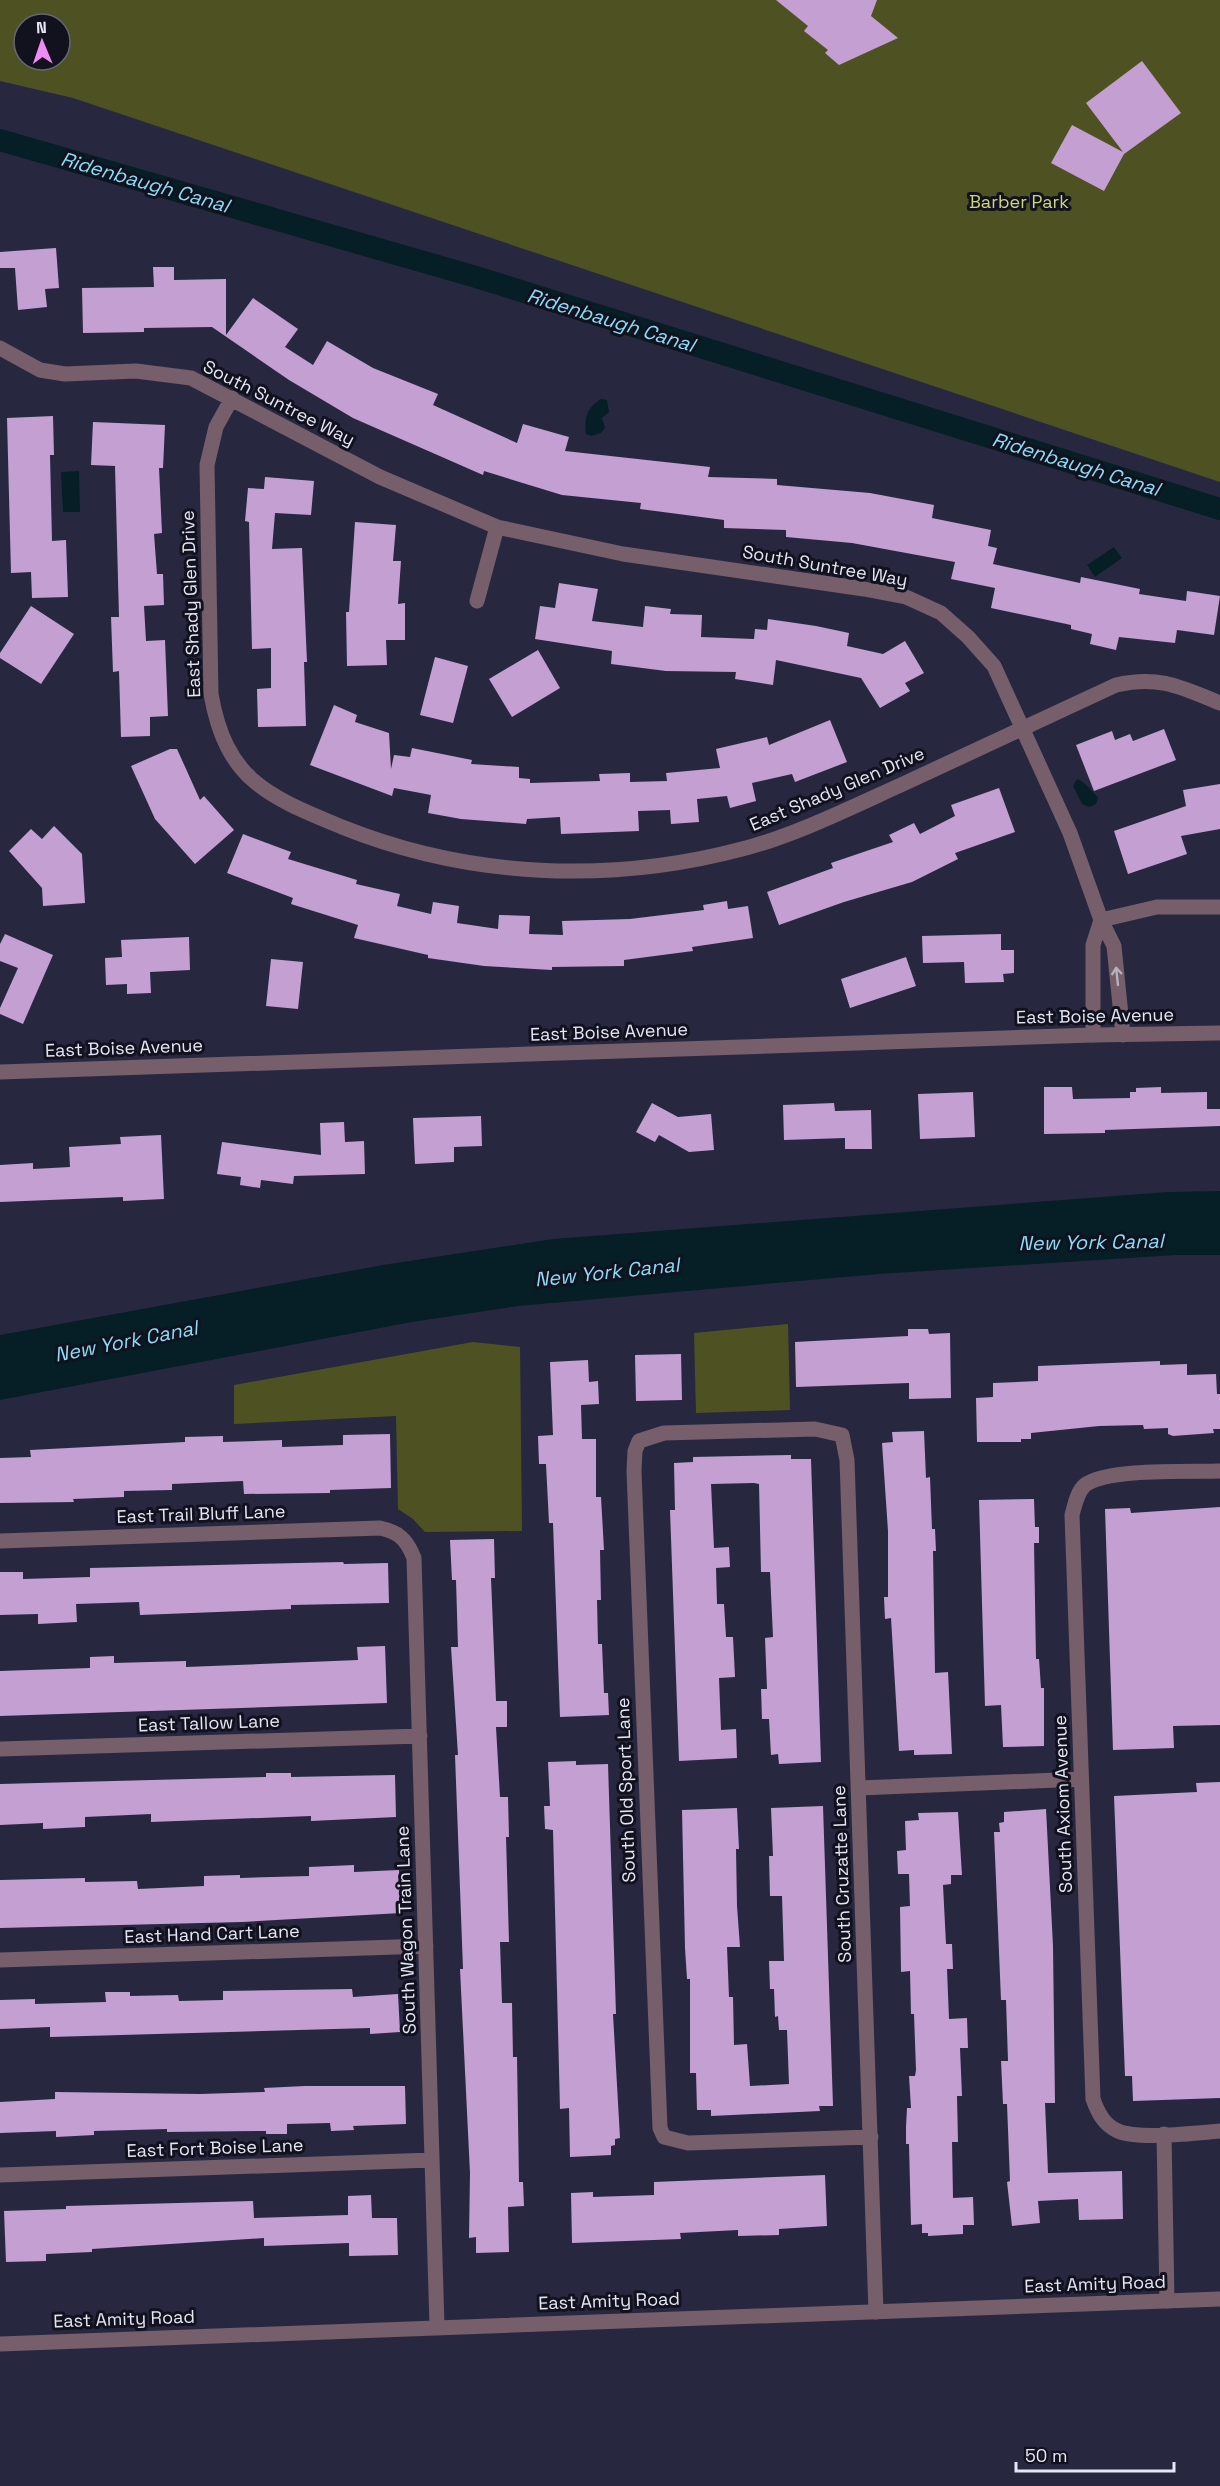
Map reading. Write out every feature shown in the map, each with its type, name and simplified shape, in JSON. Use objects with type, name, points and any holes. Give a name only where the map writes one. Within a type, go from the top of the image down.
[{"type":"street","name":"South Suntree Way","points":[[1,352],[40,370],[65,374],[136,371],[190,378],[381,477],[496,527],[623,554],[906,597],[941,613],[994,666],[1070,833],[1101,920],[1114,946],[1124,1035]]},
{"type":"street","name":"East Shady Glen Drive","points":[[232,398],[216,427],[207,465],[211,694],[216,724],[230,754],[248,779],[280,799],[384,844],[466,863],[555,873],[654,868],[744,849],[848,809],[1116,685],[1141,679],[1166,681],[1220,703]]},
{"type":"street","points":[[477,601],[496,527]]},
{"type":"street","points":[[1093,1035],[1093,945],[1101,920],[1157,907],[1220,907]]},
{"type":"street","name":"East Boise Avenue","points":[[0,1071],[1093,1035],[1220,1033]]},
{"type":"street","name":"South Old Sport Lane","points":[[842,1435],[815,1429],[664,1433],[639,1441],[635,1451],[658,2112],[664,2137],[688,2143],[871,2137]]},
{"type":"street","name":"South Cruzatte Lane","points":[[842,1435],[847,1460],[876,2312]]},
{"type":"street","name":"South Axiom Avenue","points":[[1164,2134],[1133,2135],[1118,2131],[1103,2120],[1093,2099],[1072,1515],[1077,1497],[1084,1486],[1110,1475],[1220,1471]]},
{"type":"street","name":"East Trail Bluff Lane","points":[[0,1541],[380,1528],[402,1536]]},
{"type":"street","name":"South Wagon Train Lane","points":[[402,1536],[414,1558],[437,2326]]},
{"type":"street","name":"East Tallow Lane","points":[[0,1749],[420,1736]]},
{"type":"street","points":[[859,1788],[1081,1779]]},
{"type":"street","name":"East Hand Cart Lane","points":[[0,1960],[426,1946]]},
{"type":"street","points":[[1167,2301],[1164,2134],[1220,2132]]},
{"type":"street","name":"East Fort Boise Lane","points":[[0,2175],[432,2160]]},
{"type":"street","name":"East Amity Road","points":[[0,2344],[437,2326],[1220,2299]]},
{"type":"green space","name":"Barber Park","points":[[0,0],[1220,0],[1220,482],[73,98],[0,81]]},
{"type":"green space","points":[[788,1324],[790,1410],[696,1413],[694,1333]]},
{"type":"green space","points":[[473,1342],[520,1347],[522,1531],[425,1532],[413,1519],[398,1509],[396,1416],[234,1424],[234,1385]]},
{"type":"water","points":[[601,399],[607,400],[609,412],[602,418],[605,428],[601,433],[591,436],[586,434],[586,418],[592,406]]},
{"type":"water","points":[[79,471],[80,512],[63,512],[61,472]]},
{"type":"water","points":[[1114,547],[1122,558],[1095,577],[1087,565]]},
{"type":"water","points":[[1077,779],[1098,798],[1096,804],[1089,807],[1082,804],[1073,786]]},
{"type":"water","name":"New York Canal","points":[[1220,1191],[1220,1255],[1176,1255],[879,1274],[518,1306],[412,1322],[0,1400],[0,1335],[383,1265],[553,1239],[1168,1192]]},
{"type":"building","points":[[776,0],[877,0],[871,16],[898,38],[839,65],[825,53],[828,50],[804,31],[808,26]]},
{"type":"building","points":[[1142,61],[1181,113],[1124,154],[1104,191],[1051,163],[1072,125],[1123,152],[1086,103]]},
{"type":"building","points":[[56,248],[59,288],[45,289],[47,307],[18,310],[15,268],[0,268],[0,252]]},
{"type":"building","points":[[153,267],[174,267],[174,280],[226,279],[226,335],[253,298],[298,329],[285,347],[313,365],[327,341],[373,368],[438,394],[433,405],[517,443],[523,424],[569,437],[565,451],[710,467],[708,477],[777,479],[777,485],[870,493],[934,505],[932,518],[991,530],[988,546],[997,548],[993,564],[1080,583],[1081,577],[1140,589],[1139,594],[1186,601],[1187,591],[1220,596],[1214,635],[1177,630],[1175,643],[1119,637],[1116,650],[1090,644],[1092,634],[1071,629],[1071,625],[991,608],[995,588],[951,579],[955,562],[852,543],[786,537],[786,530],[724,528],[724,520],[640,509],[641,503],[562,495],[484,471],[483,475],[353,418],[289,380],[212,327],[144,328],[144,332],[83,333],[82,288],[154,287]]},
{"type":"building","points":[[53,416],[54,455],[50,455],[52,541],[66,540],[68,597],[32,598],[31,572],[11,573],[7,418]]},
{"type":"building","points":[[93,422],[165,425],[163,468],[159,468],[162,533],[154,534],[157,574],[163,574],[164,605],[144,606],[146,641],[165,640],[168,716],[150,717],[150,736],[121,737],[119,671],[113,672],[111,617],[119,617],[115,466],[91,465]]},
{"type":"building","points":[[265,477],[314,481],[311,515],[275,513],[272,549],[302,548],[307,662],[304,662],[306,726],[258,727],[257,689],[271,688],[271,648],[252,649],[249,522],[245,521],[248,488],[264,489]]},
{"type":"building","points":[[355,522],[396,525],[393,561],[401,561],[398,604],[405,603],[405,640],[386,640],[387,665],[347,666],[346,612],[349,612]]},
{"type":"building","points":[[559,583],[598,589],[592,621],[643,627],[645,606],[671,609],[670,614],[702,615],[701,637],[754,639],[755,629],[767,630],[768,619],[816,626],[849,633],[847,646],[883,654],[905,641],[924,673],[905,683],[910,691],[880,708],[861,678],[776,660],[773,685],[735,679],[736,672],[666,671],[611,664],[612,651],[535,639],[540,606],[555,608]]},
{"type":"building","points":[[31,606],[74,634],[41,684],[0,658],[0,653]]},
{"type":"building","points":[[538,650],[560,688],[512,717],[489,679]]},
{"type":"building","points":[[435,657],[468,666],[453,723],[420,715]]},
{"type":"building","points":[[334,705],[357,715],[355,722],[389,733],[391,769],[394,755],[410,757],[412,748],[472,760],[471,764],[519,767],[519,778],[530,779],[530,783],[600,781],[599,774],[630,773],[630,782],[667,781],[666,773],[720,768],[716,749],[767,737],[769,745],[830,720],[847,762],[795,782],[792,774],[752,783],[756,801],[730,808],[727,796],[697,799],[699,822],[671,824],[670,810],[638,811],[639,831],[561,834],[560,817],[527,819],[526,824],[461,819],[428,813],[431,795],[394,788],[392,796],[310,765]]},
{"type":"building","points":[[1164,729],[1176,760],[1094,791],[1076,745],[1112,731],[1115,740],[1130,734],[1133,741]]},
{"type":"building","points":[[170,749],[177,749],[200,800],[204,796],[234,830],[195,864],[155,819],[131,766]]},
{"type":"building","points":[[1220,784],[1220,829],[1181,836],[1187,854],[1128,874],[1114,831],[1186,806],[1183,790]]},
{"type":"building","points":[[999,788],[1015,832],[955,853],[958,859],[912,882],[844,902],[779,925],[767,892],[833,868],[831,863],[893,842],[889,835],[914,823],[920,834],[955,816],[951,805]]},
{"type":"building","points":[[54,826],[82,854],[85,903],[43,906],[42,888],[9,851],[31,829],[42,839]]},
{"type":"building","points":[[243,834],[291,852],[288,859],[357,880],[356,884],[400,894],[397,906],[431,914],[433,902],[459,906],[457,923],[498,929],[499,915],[530,916],[529,934],[563,935],[562,921],[630,919],[704,910],[703,905],[727,901],[728,909],[748,906],[753,938],[692,947],[693,951],[624,960],[624,966],[552,967],[552,970],[484,966],[428,958],[428,955],[354,938],[358,925],[291,904],[293,898],[227,873]]},
{"type":"building","points":[[5,934],[53,955],[23,1024],[0,1014],[0,1008],[18,968],[0,961],[0,944]]},
{"type":"building","points":[[1001,934],[1001,950],[1014,950],[1014,973],[1003,974],[1004,982],[965,983],[964,962],[923,963],[922,936]]},
{"type":"building","points":[[189,937],[190,970],[150,972],[151,993],[127,994],[127,984],[106,985],[105,958],[122,957],[121,940]]},
{"type":"building","points":[[906,957],[916,986],[850,1008],[841,979]]},
{"type":"building","points":[[271,959],[303,962],[298,1009],[266,1006]]},
{"type":"building","points":[[1044,1087],[1072,1087],[1073,1099],[1130,1098],[1130,1092],[1136,1092],[1136,1088],[1161,1087],[1161,1093],[1207,1092],[1207,1109],[1220,1109],[1220,1126],[1044,1134]]},
{"type":"building","points":[[973,1092],[975,1137],[920,1139],[918,1094]]},
{"type":"building","points":[[652,1103],[678,1117],[711,1114],[714,1150],[689,1152],[659,1135],[655,1142],[636,1132]]},
{"type":"building","points":[[834,1103],[835,1111],[871,1110],[872,1149],[845,1149],[845,1138],[784,1140],[783,1105]]},
{"type":"building","points":[[481,1116],[482,1146],[454,1147],[454,1162],[415,1164],[413,1118]]},
{"type":"building","points":[[344,1122],[345,1142],[364,1141],[365,1174],[294,1176],[293,1184],[261,1180],[260,1188],[240,1185],[241,1177],[217,1174],[222,1142],[321,1155],[320,1123]]},
{"type":"building","points":[[161,1135],[164,1199],[123,1201],[123,1197],[0,1202],[0,1165],[33,1163],[33,1169],[70,1167],[69,1147],[121,1144],[120,1137]]},
{"type":"building","points":[[908,1329],[928,1329],[929,1334],[950,1333],[951,1398],[909,1399],[909,1383],[796,1387],[795,1342],[908,1336]]},
{"type":"building","points":[[681,1354],[682,1400],[636,1401],[635,1355]]},
{"type":"building","points":[[588,1360],[589,1382],[598,1381],[599,1404],[581,1405],[582,1439],[596,1439],[596,1497],[601,1497],[604,1550],[600,1550],[601,1600],[597,1600],[598,1644],[602,1644],[604,1693],[608,1693],[609,1715],[560,1717],[553,1523],[549,1523],[546,1464],[539,1464],[538,1436],[553,1435],[550,1362]]},
{"type":"building","points":[[1160,1361],[1160,1365],[1187,1364],[1187,1375],[1216,1374],[1217,1394],[1220,1394],[1220,1429],[1213,1429],[1214,1433],[1173,1436],[1168,1434],[1168,1428],[1144,1429],[1143,1425],[1099,1426],[1031,1433],[1031,1439],[1021,1439],[1021,1442],[977,1442],[976,1398],[993,1397],[993,1383],[1038,1381],[1038,1366]]},
{"type":"building","points":[[924,1431],[926,1478],[930,1477],[932,1529],[935,1529],[936,1551],[933,1551],[935,1673],[948,1672],[952,1754],[914,1755],[914,1750],[899,1751],[891,1618],[885,1619],[884,1597],[888,1597],[888,1531],[882,1443],[893,1442],[892,1432]]},
{"type":"building","points":[[390,1434],[391,1488],[330,1490],[330,1493],[244,1494],[243,1481],[172,1484],[172,1490],[124,1491],[124,1497],[73,1499],[74,1502],[0,1503],[0,1458],[31,1457],[30,1450],[185,1442],[185,1437],[223,1436],[223,1442],[282,1440],[282,1447],[343,1445],[343,1435]]},
{"type":"building","points":[[791,1455],[791,1459],[811,1459],[821,1762],[779,1764],[778,1754],[771,1755],[769,1719],[762,1719],[761,1689],[767,1689],[765,1638],[773,1637],[770,1572],[761,1572],[759,1484],[754,1483],[711,1484],[714,1548],[729,1547],[730,1567],[716,1568],[717,1604],[724,1604],[726,1637],[733,1637],[735,1677],[719,1678],[721,1730],[736,1729],[737,1758],[679,1761],[670,1510],[675,1510],[674,1463],[693,1462],[693,1457]]},
{"type":"building","points":[[1034,1499],[1035,1527],[1039,1527],[1039,1543],[1034,1543],[1036,1659],[1039,1659],[1041,1688],[1044,1688],[1044,1746],[1003,1747],[1001,1705],[985,1706],[979,1500]]},
{"type":"building","points":[[1220,1507],[1220,1725],[1173,1726],[1174,1748],[1113,1750],[1105,1509],[1130,1508],[1131,1513]]},
{"type":"building","points":[[494,1539],[495,1578],[491,1578],[496,1701],[507,1701],[507,1727],[496,1727],[500,1797],[508,1797],[509,1837],[506,1837],[509,1942],[500,1942],[502,2003],[512,2003],[513,2057],[517,2057],[519,2182],[523,2182],[524,2206],[508,2207],[509,2252],[476,2253],[476,2237],[469,2238],[470,2173],[460,1969],[463,1969],[455,1755],[458,1755],[451,1647],[458,1647],[456,1580],[452,1580],[450,1540]]},
{"type":"building","points":[[343,1562],[344,1564],[388,1563],[389,1603],[291,1605],[291,1609],[140,1615],[139,1602],[76,1604],[77,1622],[38,1624],[38,1614],[0,1615],[0,1572],[23,1572],[23,1579],[90,1577],[90,1568]]},
{"type":"building","points":[[385,1646],[387,1703],[0,1716],[0,1671],[90,1668],[90,1657],[114,1656],[114,1663],[186,1661],[186,1667],[358,1660],[357,1647]]},
{"type":"building","points":[[576,1761],[576,1765],[608,1764],[616,2014],[613,2014],[620,2138],[615,2139],[615,2145],[611,2146],[611,2155],[570,2157],[569,2108],[560,2109],[553,1830],[545,1829],[544,1806],[550,1806],[548,1762]]},
{"type":"building","points":[[266,1773],[291,1773],[291,1777],[395,1775],[396,1817],[311,1821],[311,1816],[151,1822],[151,1814],[85,1817],[85,1827],[43,1829],[43,1823],[0,1825],[0,1784],[266,1777]]},
{"type":"building","points":[[1220,1782],[1220,2098],[1133,2101],[1132,2076],[1125,2076],[1114,1796],[1197,1792],[1196,1783]]},
{"type":"building","points":[[823,1806],[833,2106],[819,2106],[820,2111],[711,2116],[711,2110],[697,2110],[696,2073],[690,2073],[690,1979],[687,1979],[685,1948],[682,1810],[737,1808],[739,1849],[736,1849],[737,1906],[740,1947],[727,1947],[729,1997],[733,1997],[734,2045],[747,2044],[750,2086],[789,2084],[787,2030],[779,2030],[778,2016],[775,2017],[774,1989],[770,1989],[769,1961],[784,1961],[782,1896],[770,1896],[769,1856],[773,1856],[771,1808]]},
{"type":"building","points":[[1046,1809],[1053,1946],[1055,2103],[1045,2103],[1048,2173],[1122,2171],[1123,2219],[1079,2220],[1078,2199],[1038,2201],[1040,2223],[1012,2226],[1007,2182],[1010,2181],[1007,2104],[1003,2104],[1001,2061],[1008,2061],[1006,2000],[1001,2000],[994,1832],[1000,1832],[999,1823],[1004,1822],[1004,1812]]},
{"type":"building","points":[[958,1812],[962,1875],[951,1875],[951,1884],[943,1885],[946,1944],[952,1944],[953,1969],[947,1969],[949,2019],[967,2018],[968,2048],[960,2048],[962,2096],[957,2096],[958,2142],[952,2142],[953,2198],[973,2197],[974,2225],[963,2225],[963,2234],[928,2236],[928,2233],[922,2233],[922,2224],[911,2225],[909,2144],[906,2144],[906,2127],[907,2108],[911,2108],[909,2076],[915,2076],[916,2070],[910,1971],[901,1972],[900,1907],[910,1906],[909,1874],[898,1874],[897,1851],[906,1850],[905,1821],[919,1820],[918,1813]]},
{"type":"building","points":[[354,1865],[354,1872],[399,1870],[401,1913],[242,1922],[0,1928],[0,1880],[85,1878],[85,1882],[137,1881],[138,1889],[204,1886],[204,1876],[240,1875],[240,1878],[309,1876],[309,1867]]},
{"type":"building","points":[[352,1989],[353,1997],[398,1994],[400,2032],[370,2034],[370,2028],[50,2037],[50,2027],[0,2029],[0,2000],[35,1999],[35,2004],[106,2002],[105,1992],[130,1992],[130,1996],[178,1995],[179,2001],[223,2000],[223,1991]]},
{"type":"building","points":[[405,2086],[406,2124],[353,2126],[354,2130],[331,2131],[330,2123],[287,2124],[287,2134],[266,2134],[266,2131],[167,2132],[167,2129],[94,2131],[94,2135],[56,2137],[56,2131],[0,2133],[0,2102],[55,2099],[55,2092],[200,2094],[265,2092],[264,2088]]},
{"type":"building","points":[[825,2175],[827,2226],[779,2229],[779,2235],[738,2236],[738,2230],[680,2233],[681,2239],[572,2243],[571,2193],[593,2192],[593,2197],[654,2195],[654,2182]]},
{"type":"building","points":[[371,2195],[372,2218],[397,2218],[398,2255],[349,2256],[349,2243],[264,2246],[264,2238],[92,2249],[92,2252],[46,2254],[46,2261],[6,2262],[4,2211],[66,2209],[66,2206],[253,2201],[254,2218],[348,2215],[348,2196]]},
{"type":"waterway","name":"Ridenbaugh Canal","points":[[0,140],[476,277],[1220,509]]}]
